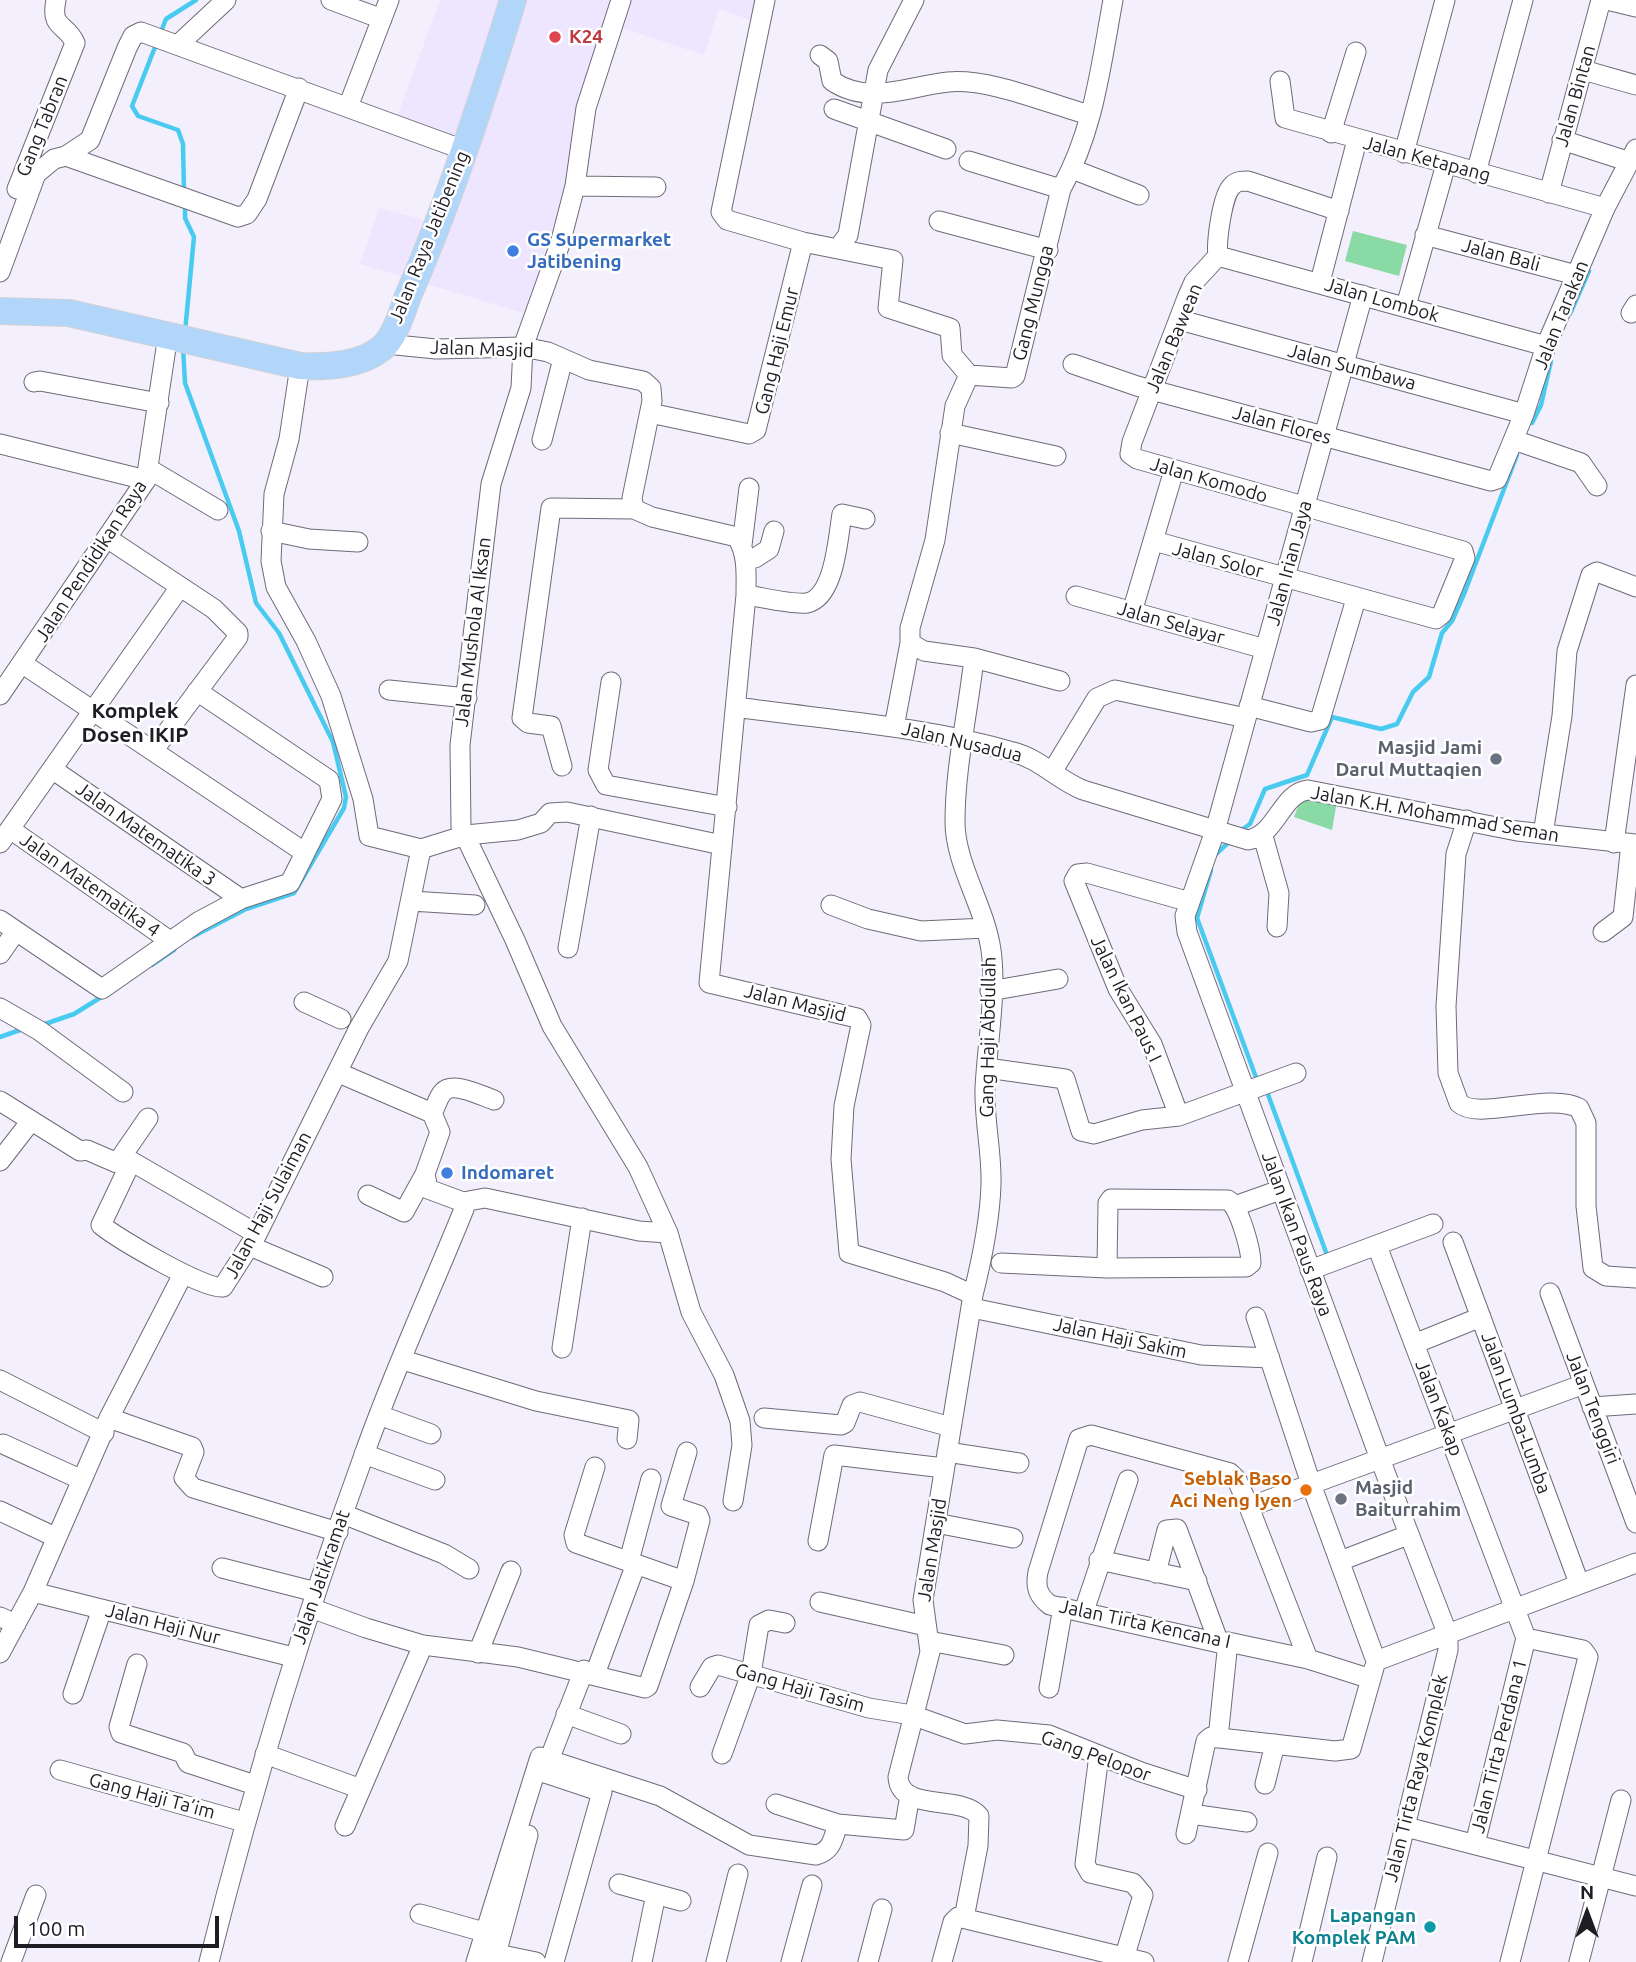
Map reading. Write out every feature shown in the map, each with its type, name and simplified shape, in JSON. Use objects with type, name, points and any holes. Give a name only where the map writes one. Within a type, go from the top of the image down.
[{"type":"main road","name":"Jalan Raya Jatibening","points":[[0,311],[69,313],[300,366],[324,367],[357,361],[386,344],[417,275],[464,150],[513,0]]},
{"type":"street","name":"Gang Tabran","points":[[0,235],[75,43],[72,36],[57,24],[54,12],[56,0]]},
{"type":"street","points":[[164,38],[226,0]]},
{"type":"street","points":[[331,0],[382,19]]},
{"type":"street","points":[[348,107],[389,0]]},
{"type":"street","name":"Jalan Mushola Al Iksan","points":[[621,0],[586,108],[575,186],[560,244],[523,347],[521,388],[491,485],[460,745],[458,786],[461,827],[552,1026],[638,1167],[668,1233],[691,1312],[724,1375],[740,1420],[742,1445],[733,1500]]},
{"type":"street","points":[[765,0],[721,212],[727,220],[803,242],[839,247],[893,260],[888,308],[950,328],[952,355],[968,375],[956,406],[950,433],[935,540],[909,628],[910,643],[894,727]]},
{"type":"street","points":[[839,247],[848,235],[878,70],[914,0]]},
{"type":"street","name":"Gang Mungga","points":[[968,375],[1015,376],[1061,189],[1072,169],[1090,115],[1113,0]]},
{"type":"street","points":[[1404,153],[1445,0]]},
{"type":"street","points":[[1476,173],[1523,0]]},
{"type":"street","name":"Jalan Bintan","points":[[1549,193],[1601,0]]},
{"type":"street","points":[[1607,0],[1636,7]]},
{"type":"street","points":[[0,272],[36,174],[54,159],[66,156],[90,140],[134,36],[141,32],[164,38],[464,150]]},
{"type":"street","points":[[1331,133],[1356,52]]},
{"type":"street","points":[[820,55],[828,61],[832,81],[872,95],[951,82],[1010,91],[1090,115]]},
{"type":"street","points":[[1583,70],[1636,85]]},
{"type":"street","name":"Jalan Ketapang","points":[[1280,82],[1285,118],[1357,141],[1605,208]]},
{"type":"street","points":[[66,156],[237,217],[247,214],[257,200],[299,89]]},
{"type":"street","points":[[834,109],[868,124],[946,149]]},
{"type":"street","points":[[1321,282],[1357,141]]},
{"type":"street","points":[[1563,141],[1632,155]]},
{"type":"street","name":"Jalan Tarakan","points":[[1491,481],[1500,475],[1524,414],[1546,346],[1605,208],[1632,155]]},
{"type":"street","points":[[969,162],[1061,189]]},
{"type":"street","points":[[1406,306],[1446,164]]},
{"type":"street","points":[[1072,169],[1139,195]]},
{"type":"street","points":[[1218,256],[1216,243],[1229,189],[1236,183],[1255,183],[1339,211]]},
{"type":"street","points":[[575,186],[656,187]]},
{"type":"street","points":[[939,221],[1048,250]]},
{"type":"street","name":"Jalan Bali","points":[[1425,235],[1576,275]]},
{"type":"street","name":"Gang Haji Emur","points":[[650,413],[749,434],[756,430],[803,242]]},
{"type":"street","name":"Jalan Lombok","points":[[1218,256],[1321,282],[1546,346]]},
{"type":"street","name":"Jalan Bawean","points":[[1132,442],[1195,282],[1218,256]]},
{"type":"street","name":"Jalan Irian Jaya","points":[[1228,835],[1247,715],[1363,295]]},
{"type":"street","name":"Jalan Sumbawa","points":[[1180,320],[1524,414]]},
{"type":"street","name":"Jalan Pendidikan Raya","points":[[0,695],[148,474],[159,403],[177,337]]},
{"type":"street","name":"Jalan Masjid","points":[[386,344],[436,349],[523,347],[548,352],[589,370],[643,381],[650,388],[650,413],[632,498],[634,509]]},
{"type":"street","points":[[542,440],[562,359]]},
{"type":"street","name":"Jalan Flores","points":[[1073,363],[1152,390],[1491,481]]},
{"type":"street","points":[[300,366],[289,439],[274,494],[271,561],[276,587],[306,641],[331,696],[363,799],[369,836],[421,849],[466,835],[517,830],[541,823],[550,813],[559,812],[591,816],[722,845]]},
{"type":"street","points":[[34,382],[159,403]]},
{"type":"street","points":[[950,433],[1056,456]]},
{"type":"street","points":[[1514,439],[1581,463],[1597,486]]},
{"type":"street","name":"Jalan Komodo","points":[[1132,442],[1130,454],[1137,459],[1463,551],[1465,558],[1442,614],[1436,619]]},
{"type":"street","points":[[0,444],[148,474],[218,510]]},
{"type":"street","name":"Jalan Solor","points":[[1174,470],[1154,541],[1436,619]]},
{"type":"street","name":"Jalan Masjid","points":[[749,488],[744,551],[746,595],[709,983],[858,1018],[861,1025],[844,1106],[841,1159],[849,1253],[946,1282],[972,1301],[923,1600],[930,1652],[898,1777],[902,1790],[909,1795]]},
{"type":"street","points":[[562,766],[551,726],[528,723],[522,718],[551,508],[634,509],[652,517],[737,537],[744,551],[755,558],[769,549],[774,531]]},
{"type":"street","points":[[746,595],[807,603],[816,597],[830,580],[842,514],[865,519]]},
{"type":"street","points":[[271,531],[309,539],[358,542]]},
{"type":"street","points":[[107,538],[214,610],[237,631],[238,637],[153,751]]},
{"type":"street","points":[[1132,612],[1154,541]]},
{"type":"street","points":[[1543,834],[1562,716],[1567,651],[1591,575],[1597,572],[1636,587]]},
{"type":"street","points":[[5,836],[180,587]]},
{"type":"street","name":"Jalan Selayar","points":[[1076,596],[1265,649]]},
{"type":"street","points":[[1052,772],[1097,698],[1115,690],[1224,713],[1311,722],[1323,717],[1356,599]]},
{"type":"street","points":[[910,643],[923,651],[974,658],[1060,681]]},
{"type":"street","name":"Gang Haji Abdullah","points":[[972,1301],[981,1261],[991,1184],[985,1119],[991,951],[979,901],[961,859],[955,825],[962,741],[974,658]]},
{"type":"street","points":[[23,664],[304,852]]},
{"type":"street","points":[[611,682],[598,770],[600,779],[606,785],[727,807]]},
{"type":"street","points":[[1603,932],[1623,917],[1636,685]]},
{"type":"street","points":[[389,690],[467,698]]},
{"type":"street","points":[[0,954],[8,926],[103,989],[198,922],[241,899],[289,883],[332,799],[329,780],[197,691]]},
{"type":"street","name":"Jalan Nusadua","points":[[736,707],[894,727],[1012,751],[1035,759],[1083,790],[1228,835]]},
{"type":"street","name":"Jalan Matematika 3","points":[[52,769],[241,899]]},
{"type":"street","name":"Jalan K.H. Mohammad Seman","points":[[1264,836],[1297,794],[1308,790],[1543,834],[1627,844]]},
{"type":"street","points":[[568,948],[591,816]]},
{"type":"street","points":[[1467,820],[1456,854],[1446,1006],[1448,1073],[1452,1085],[1459,1103],[1472,1110],[1557,1102],[1579,1108],[1586,1123],[1586,1206],[1593,1268],[1606,1276],[1636,1278]]},
{"type":"street","points":[[1228,835],[1248,840],[1264,836],[1279,893],[1277,927]]},
{"type":"street","name":"Jalan Ikan Paus Raya","points":[[1228,835],[1190,902],[1185,916],[1186,932],[1255,1090],[1280,1190],[1321,1266],[1380,1459],[1448,1635]]},
{"type":"street","name":"Jalan Matematika 4","points":[[5,836],[170,941]]},
{"type":"street","name":"Jalan Haji Sulaiman","points":[[183,1274],[215,1289],[223,1287],[254,1240],[359,1028],[398,961],[421,849]]},
{"type":"street","name":"Jalan Ikan Paus I","points":[[1179,1116],[1152,1044],[1118,989],[1074,881],[1079,874],[1087,873],[1190,902]]},
{"type":"street","points":[[411,901],[475,905]]},
{"type":"street","points":[[831,905],[868,919],[921,931],[986,928]]},
{"type":"street","points":[[990,991],[1058,979]]},
{"type":"street","points":[[304,1002],[341,1019]]},
{"type":"street","points":[[7,1012],[40,1031],[123,1092]]},
{"type":"street","points":[[987,1068],[1065,1079],[1084,1134],[1094,1134],[1142,1120],[1179,1116],[1296,1073]]},
{"type":"street","points":[[339,1073],[432,1113],[438,1121],[440,1132],[409,1208],[404,1212],[369,1195]]},
{"type":"street","points":[[432,1113],[443,1091],[449,1089],[458,1088],[494,1100]]},
{"type":"street","points":[[0,1101],[80,1151],[87,1150],[117,1163],[128,1160],[254,1240],[323,1278]]},
{"type":"street","points":[[0,1653],[8,1620],[33,1592],[106,1425],[183,1274],[101,1224],[148,1118]]},
{"type":"street","points":[[0,1161],[31,1121]]},
{"type":"street","points":[[425,1174],[428,1189],[463,1202],[485,1198],[639,1231],[668,1233]]},
{"type":"street","points":[[1236,1206],[1280,1190]]},
{"type":"street","points":[[1001,1263],[1107,1268],[1246,1268],[1251,1264],[1251,1254],[1236,1206],[1228,1200],[1111,1199],[1108,1203],[1107,1268]]},
{"type":"street","name":"Jalan Jatikramat","points":[[209,1962],[244,1822],[312,1596],[379,1415],[464,1209],[463,1202]]},
{"type":"street","points":[[562,1348],[582,1219]]},
{"type":"street","points":[[1321,1266],[1433,1224]]},
{"type":"street","name":"Jalan Lumba-Lumba","points":[[1454,1242],[1579,1584]]},
{"type":"street","name":"Jalan Kakap","points":[[1377,1246],[1515,1609]]},
{"type":"street","name":"Jalan Tenggiri","points":[[1550,1293],[1636,1523]]},
{"type":"street","name":"Jalan Haji Sakim","points":[[972,1301],[1201,1355],[1270,1358]]},
{"type":"street","points":[[1186,1834],[1206,1741],[1219,1738],[1345,1751],[1351,1749],[1373,1670],[1340,1561],[1311,1485],[1256,1317]]},
{"type":"street","points":[[1414,1344],[1481,1317]]},
{"type":"street","points":[[403,1360],[536,1401],[629,1420],[627,1439]]},
{"type":"street","points":[[0,1380],[106,1425],[193,1448],[184,1478],[192,1488],[336,1530],[444,1554],[469,1569]]},
{"type":"street","points":[[1308,1659],[1249,1507],[1584,1384]]},
{"type":"street","points":[[764,1418],[841,1426],[845,1423],[852,1405],[860,1402],[951,1427]]},
{"type":"street","points":[[1592,1406],[1636,1404]]},
{"type":"street","points":[[379,1415],[431,1434]]},
{"type":"street","name":"Jalan Tirta Kencana I","points":[[1249,1507],[1237,1480],[1230,1473],[1091,1435],[1079,1439],[1037,1579],[1042,1599],[1063,1607],[1223,1642],[1373,1670]]},
{"type":"street","points":[[2,1444],[82,1480]]},
{"type":"street","points":[[222,1568],[312,1596],[366,1629],[422,1644],[518,1657],[590,1672],[642,1688],[648,1686],[684,1581],[700,1520],[698,1515],[671,1506],[687,1452]]},
{"type":"street","points":[[364,1454],[435,1480]]},
{"type":"street","points":[[818,1541],[834,1455],[1019,1462]]},
{"type":"street","points":[[595,1467],[574,1539],[576,1543],[684,1581]]},
{"type":"street","points":[[536,1962],[496,1958],[547,1766],[566,1714],[590,1672],[632,1562],[650,1479]]},
{"type":"street","points":[[1084,1611],[1128,1480]]},
{"type":"street","points":[[0,1511],[55,1537]]},
{"type":"street","points":[[273,1522],[336,1530]]},
{"type":"street","points":[[936,1523],[1013,1538]]},
{"type":"street","points":[[1156,1573],[1164,1536],[1171,1528],[1177,1529],[1223,1642],[1219,1738]]},
{"type":"street","points":[[1340,1561],[1408,1535]]},
{"type":"street","points":[[1100,1560],[1196,1581]]},
{"type":"street","points":[[1373,1670],[1448,1635],[1636,1563]]},
{"type":"street","points":[[478,1653],[511,1571]]},
{"type":"street","name":"Jalan Haji Nur","points":[[33,1592],[293,1657]]},
{"type":"street","points":[[820,1602],[1004,1655]]},
{"type":"street","points":[[1049,1688],[1063,1607]]},
{"type":"street","points":[[73,1695],[102,1609]]},
{"type":"street","name":"Jalan Tirta Perdana 1","points":[[1475,1844],[1526,1638],[1515,1609]]},
{"type":"street","points":[[722,1754],[751,1674],[759,1625],[769,1620],[785,1623]]},
{"type":"street","name":"Jalan Tirta Raya Komplek","points":[[1372,1962],[1448,1650],[1448,1635]]},
{"type":"street","points":[[1510,1962],[1588,1657],[1583,1650],[1526,1638]]},
{"type":"street","points":[[345,1826],[422,1644]]},
{"type":"street","points":[[137,1664],[119,1727],[121,1733],[183,1753],[188,1763],[255,1785]]},
{"type":"street","name":"Gang Haji Tasim","points":[[700,1687],[714,1665],[869,1708],[912,1715]]},
{"type":"street","points":[[566,1714],[621,1734]]},
{"type":"street","name":"Gang Pelopor","points":[[912,1715],[965,1734],[997,1730],[1049,1735],[1163,1781],[1197,1790]]},
{"type":"street","points":[[1265,1784],[1275,1744]]},
{"type":"street","points":[[265,1754],[360,1789]]},
{"type":"street","points":[[1099,1755],[1085,1864],[1090,1873],[1133,1883],[1143,1895],[1124,1960]]},
{"type":"street","points":[[476,1962],[537,1760],[543,1756],[547,1766],[602,1792],[554,1962]]},
{"type":"street","points":[[547,1766],[660,1796],[749,1845],[816,1855],[825,1853],[831,1847],[838,1824]]},
{"type":"street","name":"Gang Haji Ta’im","points":[[60,1770],[244,1822]]},
{"type":"street","points":[[776,1804],[838,1824],[900,1832],[905,1827],[909,1795],[965,1807],[979,1816],[978,1846],[964,1918]]},
{"type":"street","points":[[1579,1962],[1621,1800]]},
{"type":"street","points":[[1191,1814],[1247,1822]]},
{"type":"street","points":[[1406,1827],[1636,1886]]},
{"type":"street","points":[[1238,1962],[1268,1853]]},
{"type":"street","points":[[1302,1962],[1327,1857]]},
{"type":"street","points":[[716,1962],[738,1874]]},
{"type":"street","points":[[619,1884],[681,1901]]},
{"type":"street","points":[[791,1962],[812,1885]]},
{"type":"street","points":[[642,1962],[656,1894]]},
{"type":"street","points":[[11,1962],[36,1895]]},
{"type":"street","points":[[868,1962],[882,1909]]},
{"type":"street","points":[[420,1914],[484,1932]]},
{"type":"street","points":[[942,1962],[953,1922],[964,1918],[1124,1960],[1144,1962]]},
{"type":"shaded area","points":[[440,0],[776,0],[767,26],[719,9],[704,55],[619,27],[594,112],[586,184],[530,315],[360,264],[379,208],[428,221],[460,157],[394,125]]},
{"type":"green space","points":[[1353,231],[1407,245],[1399,276],[1345,261]]},
{"type":"green space","points":[[1301,798],[1337,801],[1332,830],[1294,817]]},
{"type":"waterway","points":[[160,34],[166,19],[196,0]]},
{"type":"waterway","points":[[157,42],[132,106],[138,116],[178,130],[183,144],[184,191]]},
{"type":"waterway","points":[[185,203],[185,218],[194,237],[185,332]]},
{"type":"waterway","points":[[1570,314],[1589,271]]},
{"type":"waterway","points":[[183,347],[185,383],[239,531],[256,603],[279,633],[333,742],[346,797],[344,808],[294,893],[246,909],[192,937]]},
{"type":"waterway","points":[[1532,423],[1541,405],[1551,361]]},
{"type":"waterway","points":[[1240,831],[1250,824],[1265,789],[1307,775],[1332,717],[1381,729],[1397,724],[1413,692],[1429,677],[1442,633],[1452,621],[1464,594],[1517,455]]},
{"type":"waterway","points":[[1215,855],[1229,842]]},
{"type":"waterway","points":[[1211,870],[1197,918],[1257,1080]]},
{"type":"waterway","points":[[152,965],[174,950]]},
{"type":"waterway","points":[[42,1025],[74,1014],[103,996]]},
{"type":"waterway","points":[[0,1037],[23,1029]]},
{"type":"waterway","points":[[1266,1089],[1327,1255]]},
{"type":"place","name":"K24","points":[[555,37]]},
{"type":"place","name":"GS Supermarket Jatibening","points":[[513,251]]},
{"type":"place","name":"Masjid Jami Darul Muttaqien","points":[[1496,759]]},
{"type":"place","name":"Indomaret","points":[[447,1173]]},
{"type":"place","name":"Seblak Baso Aci Neng Iyen","points":[[1306,1490]]},
{"type":"place","name":"Masjid Baiturrahim","points":[[1341,1499]]},
{"type":"place","name":"Lapangan Komplek PAM","points":[[1430,1927]]},
{"type":"district","name":"Komplek Dosen IKIP","points":[[135,723]]}]
